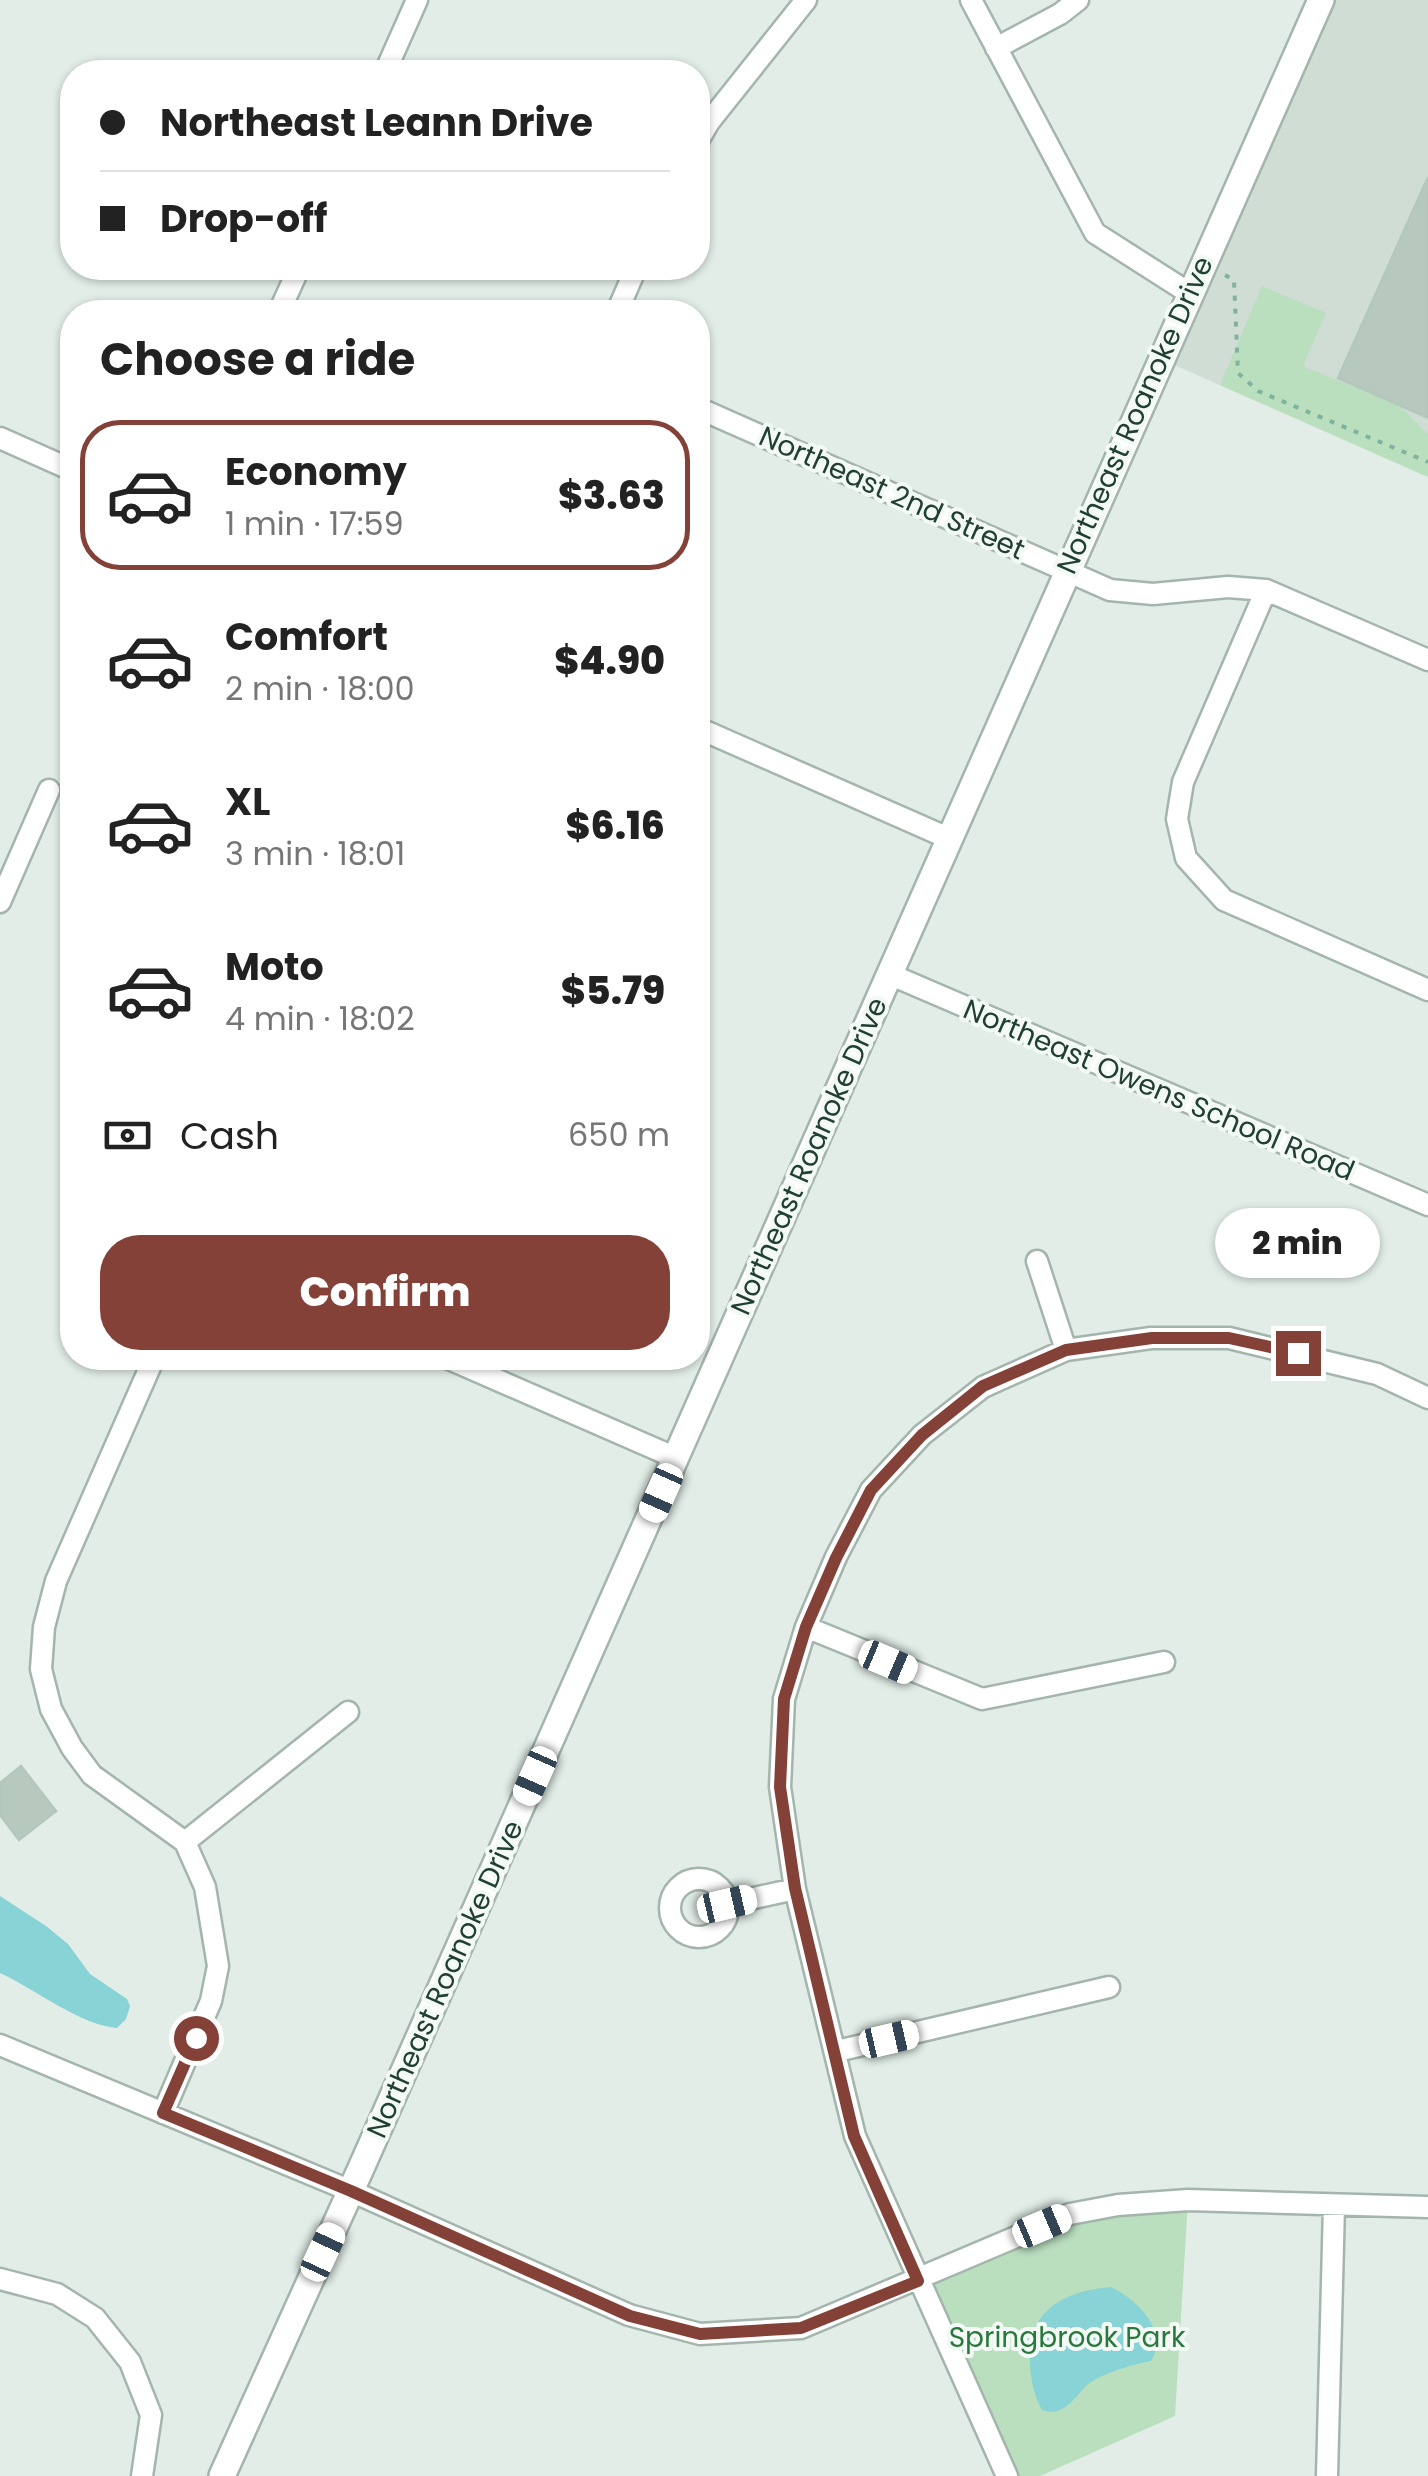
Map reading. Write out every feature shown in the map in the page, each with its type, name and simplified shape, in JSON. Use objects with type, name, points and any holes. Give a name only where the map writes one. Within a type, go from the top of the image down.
[{"type":"street","points":[[390,60],[417,0]]},
{"type":"street","points":[[710,121],[806,0]]},
{"type":"street","points":[[971,0],[1095,233],[1190,293]]},
{"type":"street","points":[[996,48],[1078,0]]},
{"type":"street","name":"Northeast Roanoke Drive","points":[[222,2476],[1321,0]]},
{"type":"street","name":"Northeast 2nd Street","points":[[710,413],[1110,590],[1153,594],[1228,587],[1266,590],[1428,660]]},
{"type":"street","points":[[0,438],[60,465]]},
{"type":"street","points":[[1266,590],[1183,782],[1177,819],[1186,858],[1224,900],[1428,990]]},
{"type":"street","points":[[710,733],[948,838]]},
{"type":"street","points":[[0,902],[50,790]]},
{"type":"street","name":"Northeast Owens School Road","points":[[889,974],[1428,1205]]},
{"type":"street","points":[[1037,1261],[1066,1350]]},
{"type":"street","points":[[1007,2476],[854,2136],[795,1888],[780,1787],[784,1699],[806,1627],[871,1490],[896,1462],[922,1435],[983,1386],[1066,1350],[1152,1338],[1229,1338],[1377,1374],[1428,1398]]},
{"type":"street","points":[[149,1370],[56,1581],[44,1627],[40,1670],[51,1709],[92,1775],[185,1842],[205,1888],[218,1966],[211,2001],[163,2113]]},
{"type":"street","points":[[491,1370],[676,1458]]},
{"type":"street","points":[[806,1627],[982,1699],[1164,1662]]},
{"type":"street","points":[[185,1842],[348,1712]]},
{"type":"street","points":[[727,1904],[795,1888]]},
{"type":"street","points":[[836,2052],[1109,1987]]},
{"type":"street","points":[[0,2045],[351,2191],[630,2316],[700,2334],[801,2328],[1070,2214],[1118,2205],[1188,2200],[1428,2206]]},
{"type":"street","points":[[1327,2476],[1334,2205]]},
{"type":"street","points":[[0,2279],[57,2294],[96,2318],[130,2362],[151,2415],[142,2476]]},
{"type":"path","points":[[1221,273],[1234,280],[1238,373],[1258,391],[1428,462]]},
{"type":"shaded area","points":[[1333,0],[1428,0],[1428,477],[1172,364]]},
{"type":"green space","points":[[1262,286],[1326,313],[1303,366],[1399,405],[1428,434],[1428,477],[1220,385]]},
{"type":"green space","name":"Springbrook Park","points":[[1188,2200],[1175,2416],[1040,2476],[1007,2476],[918,2281],[1070,2214]]},
{"type":"water","points":[[0,1896],[46,1926],[68,1944],[90,1974],[127,1999],[130,2006],[126,2019],[117,2028],[73,2013],[0,1973]]},
{"type":"water","points":[[1111,2287],[1148,2318],[1156,2339],[1151,2361],[1096,2379],[1066,2407],[1051,2412],[1042,2410],[1033,2388],[1030,2364],[1030,2346],[1041,2317],[1063,2299]]},
{"type":"building","points":[[1428,177],[1428,418],[1338,378]]},
{"type":"building","points":[[21,1766],[56,1811],[19,1840],[0,1815],[0,1783]]},
{"type":"route","points":[[196,2038],[163,2113],[351,2191],[630,2316],[700,2334],[801,2328],[918,2281],[854,2136],[795,1888],[780,1787],[784,1699],[806,1627],[871,1490],[922,1435],[983,1386],[1066,1350],[1152,1338],[1229,1338],[1298,1353]]}]
